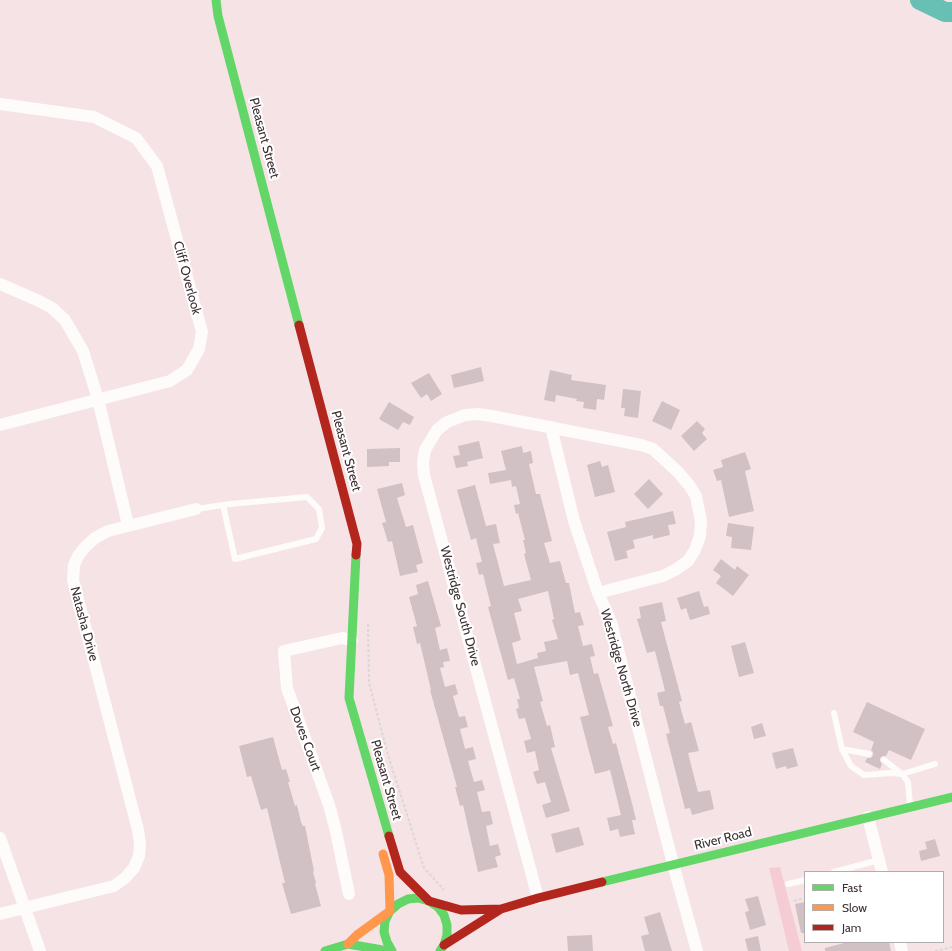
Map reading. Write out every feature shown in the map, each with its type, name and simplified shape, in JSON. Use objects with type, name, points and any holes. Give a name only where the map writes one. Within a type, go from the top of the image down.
[{"type":"main road","name":"Pleasant Street","points":[[216,0],[218,16],[357,544],[345,639],[349,698],[400,872],[429,901],[438,907],[444,915],[447,925],[447,935],[442,948]]},
{"type":"main road","name":"River Road","points":[[390,911],[398,904],[408,899],[418,898],[461,910],[501,909],[538,898],[672,864],[952,797]]},
{"type":"main road","points":[[380,844],[389,875],[390,911],[385,921],[384,932],[386,942],[392,951]]},
{"type":"main road","name":"River Road","points":[[442,948],[501,909]]},
{"type":"main road","points":[[348,944],[357,935],[390,911]]},
{"type":"main road","points":[[325,951],[348,944],[388,951]]},
{"type":"street","name":"Cliff Overlook","points":[[0,104],[94,117],[136,138],[158,166],[202,332],[200,349],[187,370],[170,381],[0,425]]},
{"type":"street","points":[[0,284],[47,305],[65,320],[82,351],[98,400],[128,525]]},
{"type":"street","name":"Westridge South Drive","points":[[538,898],[424,475],[423,462],[425,450],[437,430],[446,422],[465,415],[478,414],[492,416],[641,445],[653,449],[678,472],[696,496],[702,521],[700,536],[688,561],[663,576],[598,593]]},
{"type":"street","name":"Westridge North Drive","points":[[551,427],[574,521],[598,593],[611,622],[672,864],[697,951]]},
{"type":"street","name":"Natasha Drive","points":[[0,914],[114,886],[125,878],[134,868],[139,856],[140,844],[138,830],[73,580],[74,565],[78,556],[86,546],[95,538],[108,531],[196,509]]},
{"type":"street","name":"Doves Court","points":[[345,639],[284,651],[287,688],[329,805],[349,894]]},
{"type":"street","points":[[868,817],[882,871]]},
{"type":"street","points":[[0,838],[40,951]]},
{"type":"lane","points":[[196,509],[223,505],[307,497],[318,509],[322,528],[316,539],[235,558],[223,505]]},
{"type":"lane","points":[[834,713],[842,749],[851,766],[864,775],[890,773],[902,774],[934,764]]},
{"type":"lane","points":[[842,749],[869,754]]},
{"type":"lane","points":[[884,760],[902,774],[908,782],[910,807]]},
{"type":"lane","points":[[838,871],[879,860]]},
{"type":"lane","points":[[788,884],[804,880]]},
{"type":"path","points":[[794,901],[804,898],[804,901]]},
{"type":"path","points":[[935,951],[952,947]]},
{"type":"shaded area","points":[[780,867],[802,951],[789,951],[769,868]]},
{"type":"building","points":[[481,367],[484,381],[454,388],[451,375]]},
{"type":"building","points":[[550,370],[572,375],[571,380],[606,385],[604,400],[597,399],[596,410],[583,408],[584,402],[576,401],[577,399],[556,395],[555,402],[544,400]]},
{"type":"building","points":[[429,373],[442,394],[431,401],[427,394],[421,398],[411,383]]},
{"type":"building","points":[[623,389],[641,391],[638,418],[624,416],[625,408],[621,408]]},
{"type":"building","points":[[662,401],[680,410],[671,430],[652,421]]},
{"type":"building","points":[[389,402],[414,417],[410,425],[403,422],[398,430],[379,419]]},
{"type":"building","points":[[697,421],[705,429],[702,433],[707,439],[694,451],[681,436]]},
{"type":"building","points":[[479,441],[483,458],[467,462],[468,466],[456,468],[453,456],[460,455],[458,446]]},
{"type":"building","points":[[522,446],[523,453],[531,451],[533,463],[529,464],[536,494],[540,494],[552,541],[544,543],[550,563],[560,561],[566,583],[569,583],[575,613],[580,612],[584,625],[578,626],[583,646],[592,644],[595,656],[590,657],[594,674],[598,673],[613,726],[608,727],[613,744],[616,743],[633,807],[636,820],[632,820],[635,834],[620,837],[618,829],[610,831],[607,818],[621,815],[610,770],[595,774],[580,717],[589,715],[578,673],[570,675],[567,661],[534,667],[543,701],[540,702],[547,726],[550,725],[555,747],[551,748],[570,811],[546,818],[542,805],[551,802],[545,782],[537,784],[533,772],[539,770],[535,751],[527,753],[524,741],[531,739],[525,718],[519,719],[516,709],[519,708],[517,699],[520,699],[514,678],[508,680],[488,607],[491,606],[483,574],[479,575],[476,563],[482,562],[476,538],[471,540],[457,490],[475,485],[486,526],[496,524],[500,543],[493,544],[504,586],[531,580],[524,554],[526,553],[523,540],[525,540],[518,513],[516,514],[514,505],[520,504],[516,486],[512,487],[511,480],[490,484],[488,473],[506,470],[501,451]],"holes":[[[548,591],[554,619],[552,620],[558,639],[544,642],[546,651],[537,653],[538,658],[517,664],[512,643],[521,640],[514,613],[522,611],[518,599]]]},
{"type":"building","points":[[400,448],[400,462],[389,462],[389,466],[367,467],[367,449]]},
{"type":"building","points":[[745,452],[751,469],[745,471],[754,511],[729,517],[721,480],[717,481],[713,470],[723,467],[721,460]]},
{"type":"building","points":[[600,461],[602,467],[608,465],[615,492],[595,497],[587,465]]},
{"type":"building","points":[[649,479],[663,494],[648,509],[634,494]]},
{"type":"building","points":[[402,483],[405,495],[397,498],[406,527],[413,525],[423,563],[416,565],[418,572],[400,576],[392,541],[388,542],[382,523],[386,522],[377,489]]},
{"type":"building","points":[[673,511],[676,524],[668,525],[670,535],[653,539],[653,535],[633,540],[635,548],[626,551],[628,558],[615,561],[607,532],[626,527],[625,522]]},
{"type":"building","points":[[728,523],[754,527],[751,550],[731,548],[732,537],[726,536]]},
{"type":"building","points":[[721,559],[735,570],[737,566],[749,575],[733,596],[716,583],[721,576],[713,570]]},
{"type":"building","points":[[428,581],[441,626],[435,628],[440,650],[447,648],[450,661],[443,662],[444,667],[440,668],[445,687],[455,684],[458,694],[453,696],[459,717],[465,716],[468,727],[460,729],[465,749],[473,747],[476,759],[468,761],[474,782],[482,780],[485,790],[477,792],[482,812],[490,811],[493,824],[486,826],[490,846],[498,844],[501,855],[495,857],[498,867],[478,872],[463,805],[460,806],[455,787],[457,787],[430,690],[420,643],[417,644],[413,627],[417,626],[409,597],[418,594],[416,585]]},
{"type":"building","points":[[699,591],[704,607],[708,606],[710,614],[690,620],[686,608],[681,610],[677,598]]},
{"type":"building","points":[[662,602],[666,621],[661,622],[682,701],[679,702],[685,724],[691,722],[699,751],[688,753],[698,792],[710,790],[714,809],[692,815],[690,808],[685,809],[666,734],[670,733],[663,706],[660,706],[657,693],[665,691],[655,651],[647,653],[637,619],[641,618],[639,607]]},
{"type":"building","points":[[745,642],[754,673],[739,677],[731,646]]},
{"type":"building","points":[[867,702],[925,729],[911,760],[889,750],[886,756],[880,758],[882,764],[880,769],[865,762],[867,758],[871,758],[873,755],[871,750],[874,742],[853,732]]},
{"type":"building","points":[[762,723],[766,736],[754,739],[751,727]]},
{"type":"building","points":[[273,737],[282,770],[286,769],[295,806],[297,805],[301,822],[303,826],[305,826],[314,871],[315,884],[321,906],[291,914],[282,883],[285,883],[267,808],[261,810],[251,776],[247,777],[239,746]]},
{"type":"building","points":[[793,748],[798,766],[787,769],[786,766],[776,769],[772,753]]},
{"type":"building","points":[[579,827],[584,845],[556,853],[551,834]]},
{"type":"building","points":[[935,839],[940,856],[921,861],[919,851],[927,849],[925,842]]},
{"type":"building","points":[[758,896],[766,925],[750,930],[745,912],[749,911],[745,899]]},
{"type":"building","points":[[804,902],[804,933],[801,933],[795,904]]},
{"type":"building","points":[[660,912],[672,951],[645,951],[641,936],[649,934],[644,917]]},
{"type":"building","points":[[592,935],[593,951],[568,951],[567,936]]},
{"type":"building","points":[[758,936],[761,951],[748,951],[745,939]]},
{"type":"building","points":[[844,943],[889,943],[891,951],[825,951],[825,948]]},
{"type":"waterway","points":[[920,0],[945,12],[952,12]]},
{"type":"traffic: fast","points":[[216,0],[218,16],[299,325]]},
{"type":"traffic: fast","points":[[356,555],[349,698],[389,836]]},
{"type":"traffic: fast","points":[[602,882],[952,797]]},
{"type":"traffic: fast","points":[[392,951],[384,932],[385,921],[390,911],[398,904],[408,899],[418,898],[429,901],[438,907],[444,915],[447,925],[447,935],[444,945],[440,951]]},
{"type":"traffic: fast","points":[[325,951],[348,944],[388,951]]},
{"type":"traffic: slow","points":[[348,944],[357,935],[390,911],[389,875],[383,854]]},
{"type":"traffic: jam","points":[[299,325],[357,544],[356,555]]},
{"type":"traffic: jam","points":[[389,836],[400,872],[429,901],[461,910],[501,909],[602,882]]},
{"type":"traffic: jam","points":[[444,945],[501,909]]}]
